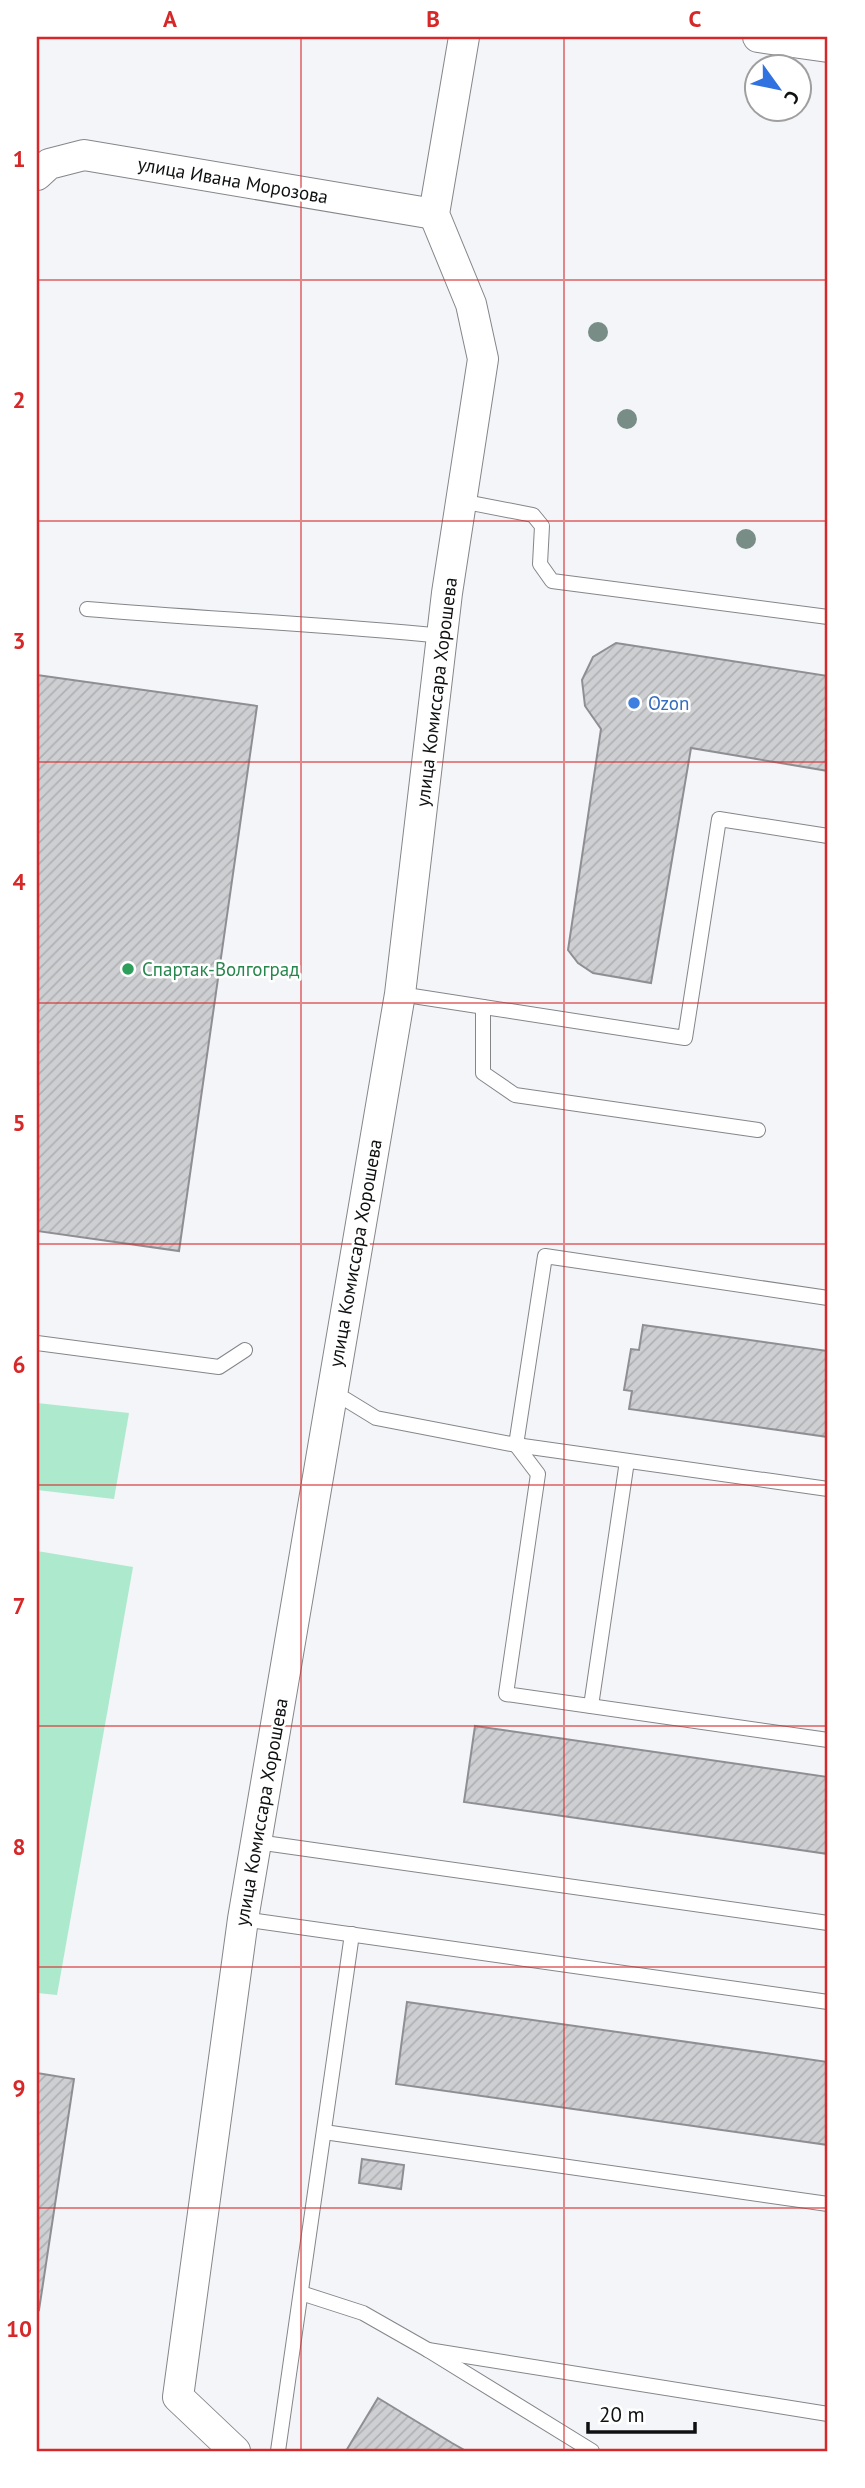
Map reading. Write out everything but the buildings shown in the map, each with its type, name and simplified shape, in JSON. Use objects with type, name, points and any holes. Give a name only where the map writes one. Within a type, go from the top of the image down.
[{"type":"street","points":[[434,214],[464,37]]},
{"type":"street","points":[[758,37],[828,47]]},
{"type":"street","name":"улица Ивана Морозова","points":[[37,175],[49,164],[84,155],[434,214]]},
{"type":"street","name":"улица Комиссара Хорошева","points":[[235,2451],[178,2397],[243,1919],[400,994],[442,636],[483,359],[471,304],[434,214]]},
{"type":"lane","points":[[461,501],[533,515],[542,526],[540,564],[552,581],[828,617]]},
{"type":"lane","points":[[87,609],[228,621],[352,627],[442,636]]},
{"type":"lane","points":[[400,994],[685,1038],[719,819],[828,836]]},
{"type":"lane","points":[[483,1007],[482,1073],[515,1095],[758,1130]]},
{"type":"lane","points":[[828,1298],[545,1256],[516,1445],[538,1474],[506,1694],[828,1740]]},
{"type":"lane","points":[[37,1343],[219,1367],[245,1350]]},
{"type":"lane","points":[[329,1401],[345,1399],[376,1418],[516,1445],[828,1489]]},
{"type":"lane","points":[[591,1706],[627,1461]]},
{"type":"lane","points":[[257,1842],[828,1923]]},
{"type":"lane","points":[[243,1919],[828,2002]]},
{"type":"lane","points":[[278,2451],[352,1934]]},
{"type":"lane","points":[[324,2132],[828,2204]]},
{"type":"lane","points":[[301,2292],[363,2313],[593,2451]]},
{"type":"lane","points":[[428,2350],[828,2414]]},
{"type":"green space","points":[[37,1403],[129,1413],[114,1499],[37,1490]]},
{"type":"green space","points":[[37,1551],[133,1567],[57,1995],[37,1993]]},
{"type":"place","name":"Ozon","points":[[634,703]]},
{"type":"place","name":"Спартак-Волгоград","points":[[128,969]]}]
